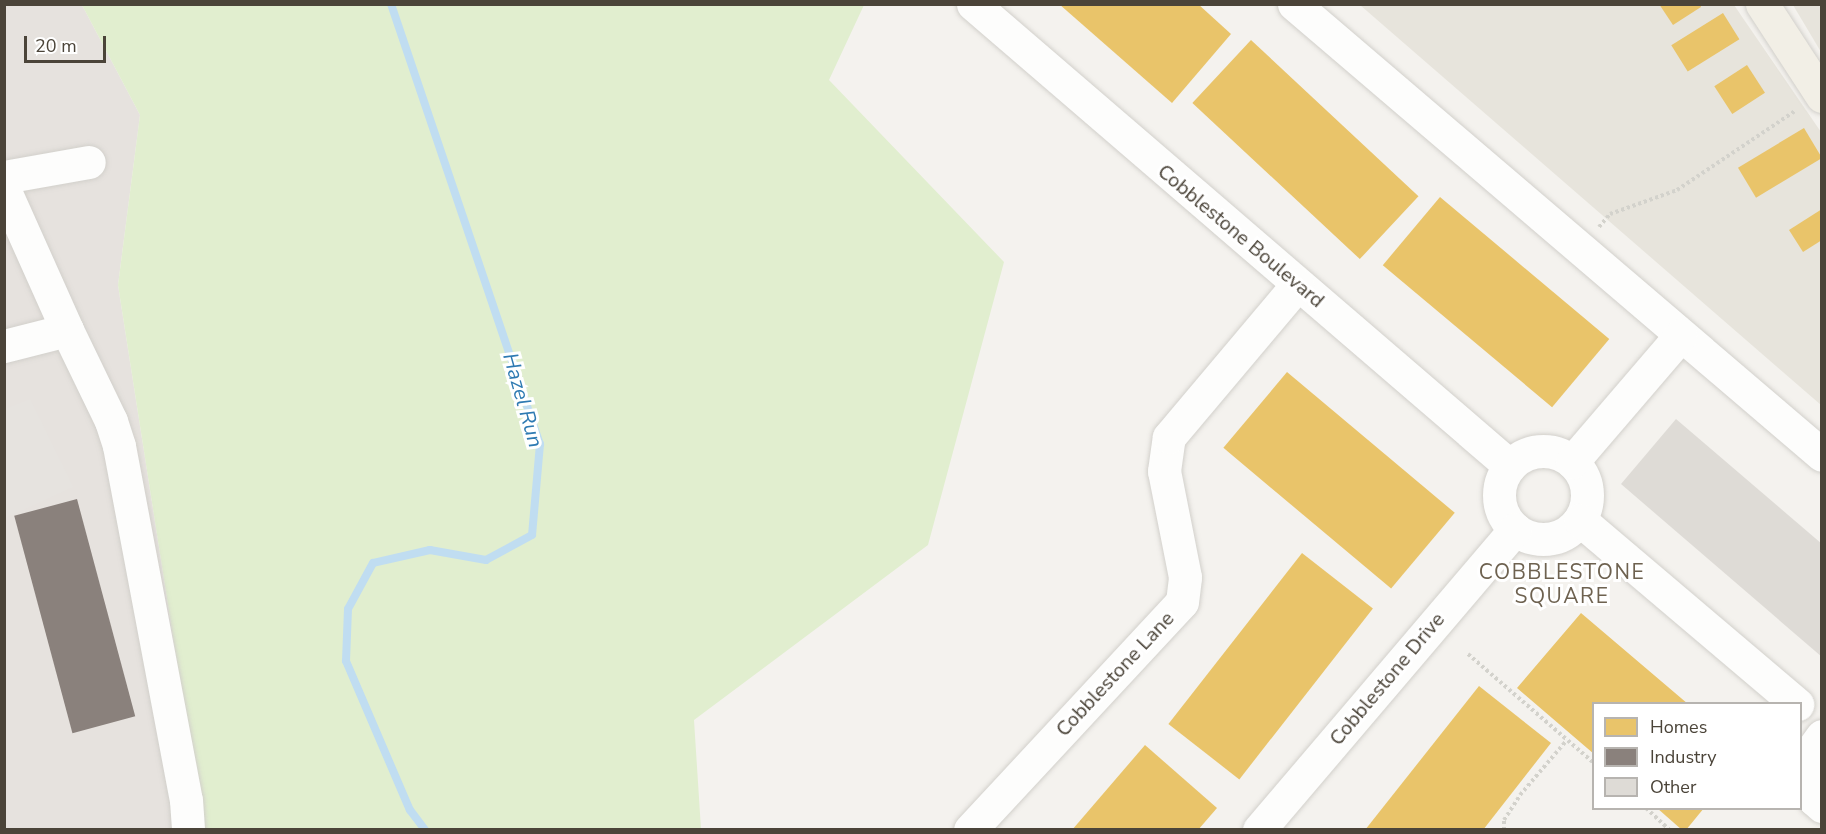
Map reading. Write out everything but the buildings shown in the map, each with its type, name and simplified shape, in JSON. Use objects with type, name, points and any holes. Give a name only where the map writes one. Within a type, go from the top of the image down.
[{"type":"main road","points":[[1762,4],[1808,103]]},
{"type":"street","name":"Cobblestone Boulevard","points":[[973,4],[1510,466]]},
{"type":"street","points":[[1294,4],[1821,455]]},
{"type":"street","points":[[4,177],[89,162]]},
{"type":"street","points":[[4,189],[67,330],[111,421],[118,446],[186,800],[188,830]]},
{"type":"street","name":"Cobblestone Lane","points":[[970,830],[1182,602],[1185,577],[1164,471],[1169,436],[1298,285]]},
{"type":"street","points":[[4,346],[67,330]]},
{"type":"street","points":[[1572,462],[1681,335]]},
{"type":"street","points":[[1534,452],[1561,454],[1572,462],[1581,471],[1588,496],[1580,520],[1570,531],[1557,538],[1542,540],[1528,537],[1515,529],[1506,519],[1499,491],[1510,466],[1534,452]]},
{"type":"street","points":[[1580,520],[1795,702]]},
{"type":"street","name":"Cobblestone Drive","points":[[1259,830],[1515,529]]},
{"type":"street","points":[[1802,708],[1821,724]]},
{"type":"street","points":[[1821,736],[1808,755],[1805,770],[1807,785],[1821,806]]},
{"type":"path","points":[[1598,228],[1610,214],[1677,190],[1808,103]]},
{"type":"path","points":[[1468,654],[1592,762]]},
{"type":"path","points":[[1504,830],[1504,820],[1520,795],[1567,740]]},
{"type":"path","points":[[1648,810],[1670,830]]},
{"type":"shaded area","points":[[5,5],[82,5],[140,115],[118,285],[203,829],[5,830]]},
{"type":"shaded area","points":[[1360,5],[1734,5],[1821,132],[1821,405]]},
{"type":"shaded area","points":[[1793,5],[1821,5],[1821,52]]},
{"type":"shaded area","points":[[30,399],[73,487],[5,518],[5,409]]},
{"type":"green space","points":[[82,5],[864,5],[829,80],[1004,262],[928,545],[694,720],[701,829],[203,829],[118,285],[140,115]]},
{"type":"waterway","name":"Hazel Run","points":[[391,4],[540,444],[532,535],[486,560],[430,550],[373,563],[348,609],[346,661],[410,810],[425,830]]},
{"type":"district","name":"COBBLESTONE SQUARE","points":[[1562,584]]}]
